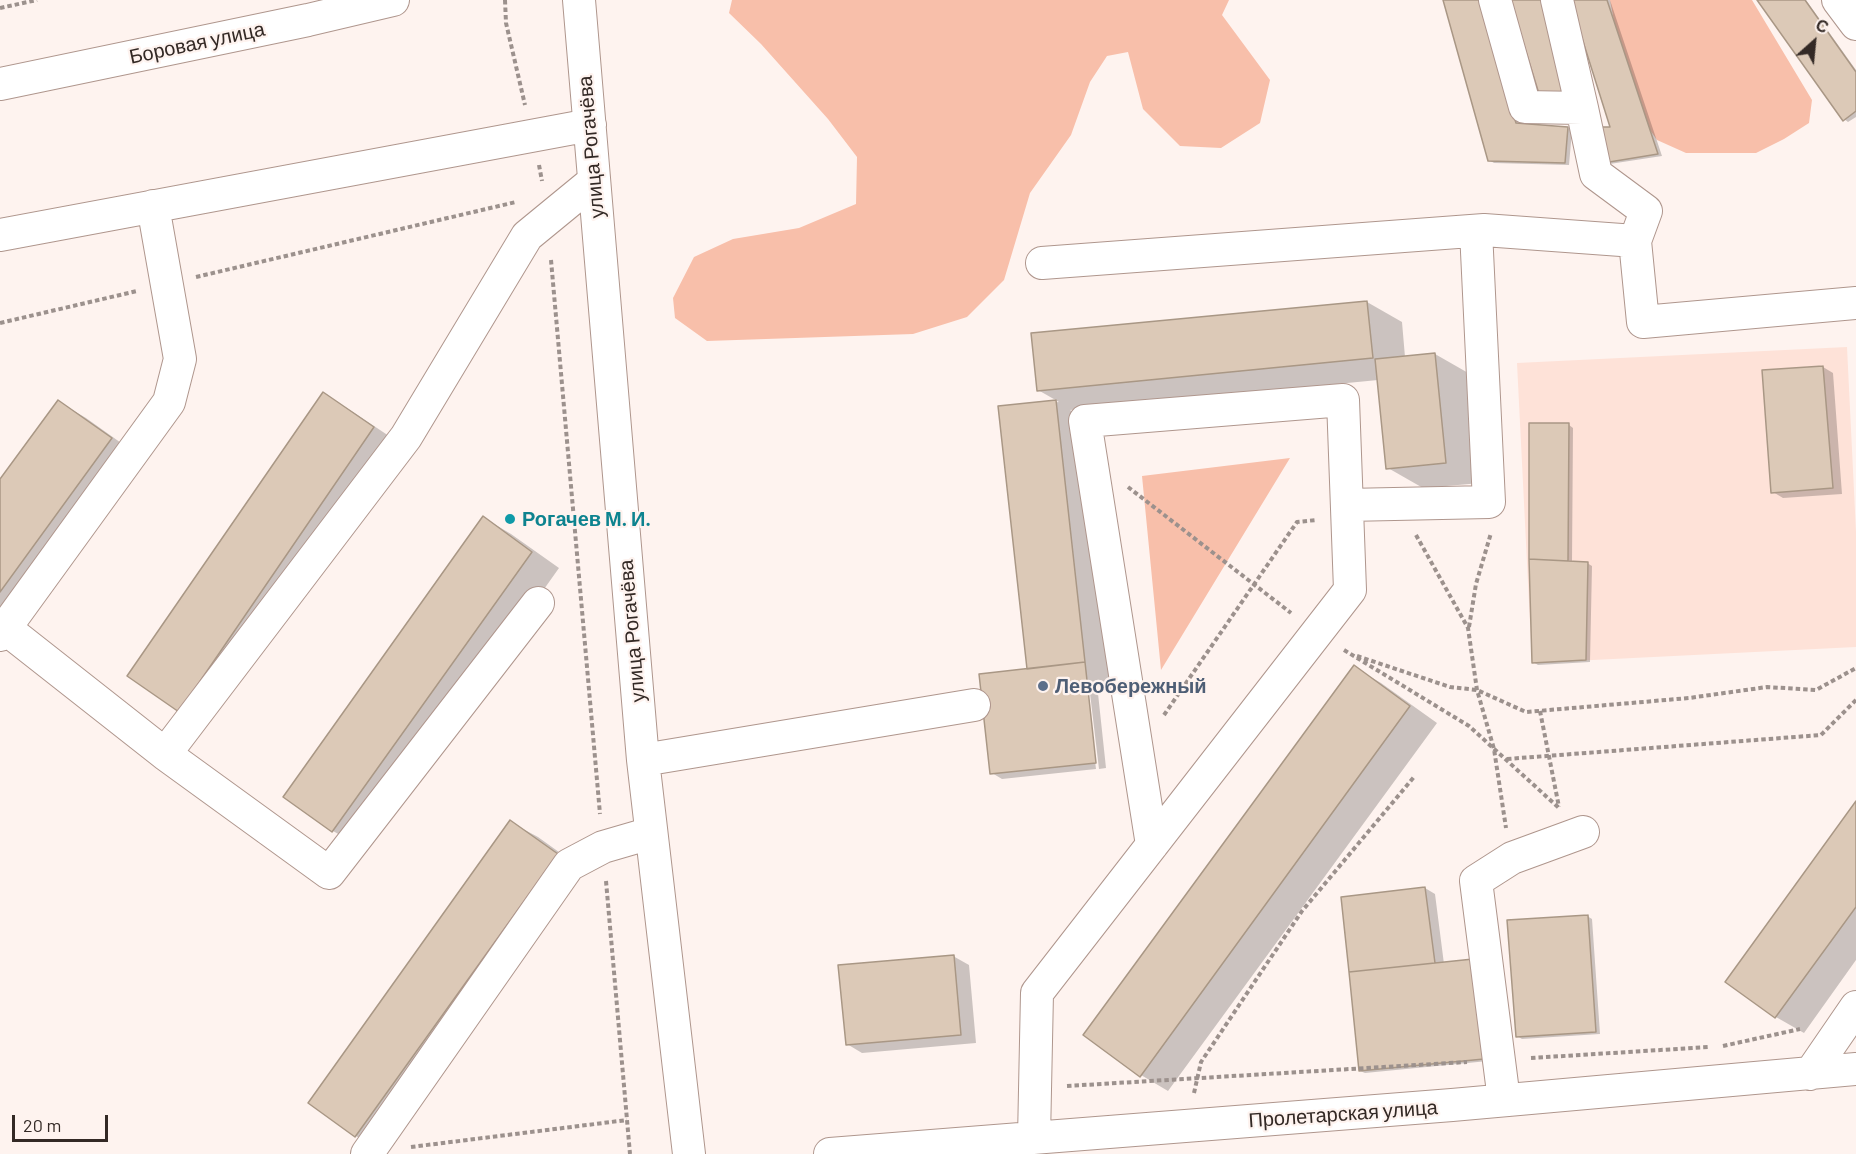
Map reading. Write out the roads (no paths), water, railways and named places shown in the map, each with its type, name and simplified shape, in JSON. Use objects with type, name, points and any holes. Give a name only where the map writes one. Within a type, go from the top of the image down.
[{"type":"street","name":"Боровая улица","points":[[0,84],[306,10],[393,0]]},
{"type":"street","name":"улица Рогачёва","points":[[579,0],[643,760],[688,1154]]},
{"type":"street","points":[[1495,0],[1525,107],[1582,108]]},
{"type":"street","points":[[1557,0],[1596,174],[1646,211],[1635,241],[1643,322],[1856,303]]},
{"type":"street","points":[[1838,0],[1856,24]]},
{"type":"street","points":[[0,236],[590,125]]},
{"type":"street","points":[[165,754],[406,437],[546,207],[594,182]]},
{"type":"street","points":[[153,206],[180,359],[169,402],[3,631],[165,754],[329,873],[538,603]]},
{"type":"street","points":[[1042,263],[1476,231],[1635,241]]},
{"type":"street","points":[[1347,511],[1392,504],[1489,502],[1476,231]]},
{"type":"street","points":[[1034,1138],[1037,993],[1350,590],[1343,400],[1085,421],[1152,844]]},
{"type":"street","points":[[643,760],[974,705]]},
{"type":"street","points":[[1504,1100],[1476,881],[1512,858],[1583,832]]},
{"type":"street","points":[[368,1153],[569,865],[603,847],[651,833]]},
{"type":"street","points":[[1810,1074],[1852,1013]]},
{"type":"street","name":"Пролетарская улица","points":[[830,1154],[912,1151],[1034,1138],[1085,1144],[1186,1126],[1856,1070]]},
{"type":"place","name":"Рогачев М. И.","points":[[510,519]]},
{"type":"place","name":"Левобережный","points":[[1043,686]]}]
